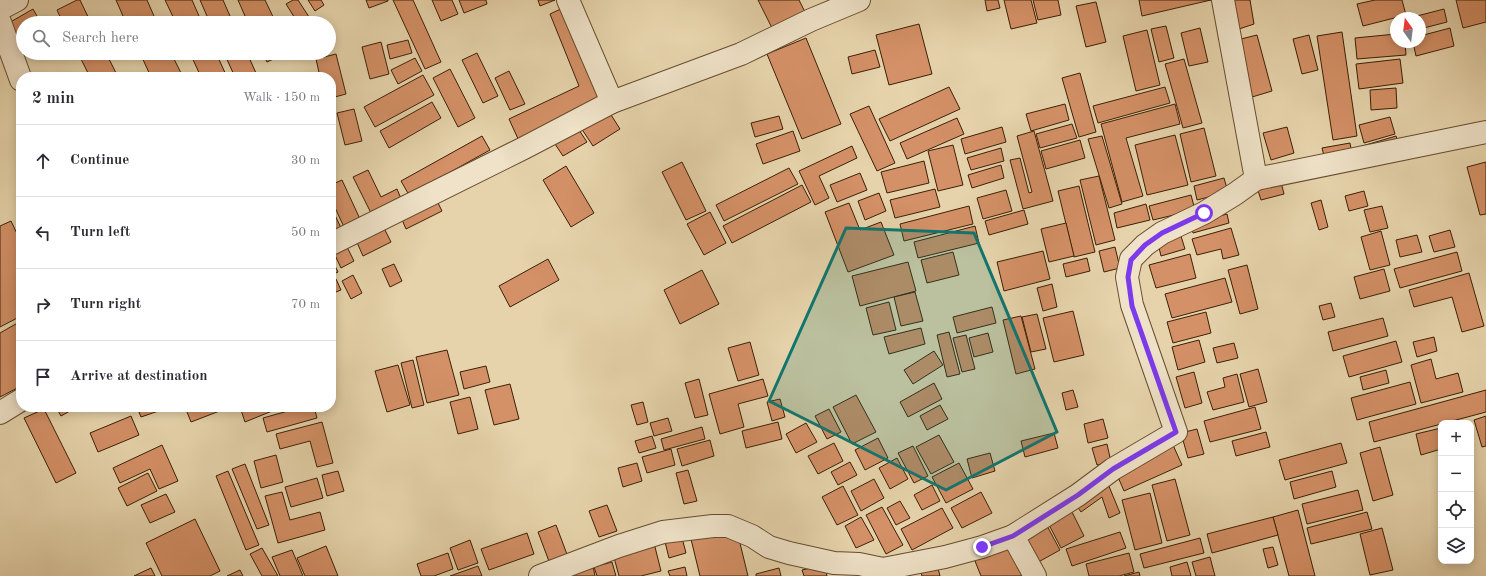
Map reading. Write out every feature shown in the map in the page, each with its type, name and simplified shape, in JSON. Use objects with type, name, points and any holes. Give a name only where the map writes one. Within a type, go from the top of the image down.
[{"type":"street","points":[[0,9],[17,0]]},
{"type":"street","points":[[568,0],[612,102]]},
{"type":"street","points":[[336,242],[524,148],[612,102],[741,54],[811,20],[859,0]]},
{"type":"street","points":[[1223,0],[1256,179]]},
{"type":"street","points":[[0,22],[18,72]]},
{"type":"street","points":[[540,576],[619,546],[663,532],[713,526],[728,526],[752,536],[768,546],[789,553],[834,563],[859,564],[871,571],[945,557],[982,547],[1013,536],[1078,495],[1113,469],[1176,432],[1132,306],[1128,277],[1131,260],[1145,245],[1162,233],[1204,213],[1256,179],[1486,132]]},
{"type":"street","points":[[0,413],[16,403]]},
{"type":"street","points":[[1013,536],[1035,576]]},
{"type":"highlighted area","points":[[846,228],[974,233],[1057,432],[946,490],[769,401]]},
{"type":"building","points":[[80,0],[88,16],[60,16],[57,10]]},
{"type":"building","points":[[116,0],[147,0],[154,16],[123,16]]},
{"type":"building","points":[[165,0],[192,0],[199,16],[173,16]]},
{"type":"building","points":[[200,0],[223,0],[230,16],[207,16]]},
{"type":"building","points":[[238,0],[265,0],[273,16],[245,16]]},
{"type":"building","points":[[293,0],[298,0],[308,16],[294,16],[286,4]]},
{"type":"building","points":[[308,0],[321,0],[324,5],[315,11]]},
{"type":"building","points":[[366,0],[388,0],[388,1],[369,8]]},
{"type":"building","points":[[393,0],[413,0],[441,62],[425,69]]},
{"type":"building","points":[[432,0],[452,0],[458,14],[441,21]]},
{"type":"building","points":[[459,0],[486,0],[487,4],[464,13]]},
{"type":"building","points":[[538,0],[555,0],[540,6]]},
{"type":"building","points":[[758,0],[799,0],[805,12],[772,28]]},
{"type":"building","points":[[985,0],[998,0],[1000,8],[987,11]]},
{"type":"building","points":[[1004,0],[1031,0],[1037,23],[1011,29]]},
{"type":"building","points":[[1033,0],[1058,0],[1061,15],[1038,20]]},
{"type":"building","points":[[1139,0],[1211,0],[1142,16]]},
{"type":"building","points":[[1231,0],[1250,0],[1254,24],[1239,29]]},
{"type":"building","points":[[1375,0],[1402,0],[1405,12],[1390,12],[1390,19],[1363,26],[1357,4]]},
{"type":"building","points":[[1456,0],[1486,0],[1486,22],[1463,28]]},
{"type":"building","points":[[1096,2],[1106,42],[1086,47],[1076,6]]},
{"type":"building","points":[[567,6],[605,100],[519,141],[509,119],[579,86],[550,14]]},
{"type":"building","points":[[33,9],[37,16],[21,16]]},
{"type":"building","points":[[1444,9],[1447,22],[1426,27],[1426,14]]},
{"type":"building","points":[[16,19],[16,39],[7,24]]},
{"type":"building","points":[[919,24],[932,74],[889,85],[876,35]]},
{"type":"building","points":[[1166,26],[1174,58],[1159,62],[1151,29]]},
{"type":"building","points":[[1200,28],[1208,62],[1189,66],[1181,33]]},
{"type":"building","points":[[1450,28],[1454,46],[1416,56],[1414,48],[1426,48],[1426,34]]},
{"type":"building","points":[[1147,30],[1160,85],[1136,91],[1123,36]]},
{"type":"building","points":[[1342,32],[1357,136],[1333,140],[1317,36]]},
{"type":"building","points":[[1257,35],[1272,91],[1252,97],[1237,40]]},
{"type":"building","points":[[1309,35],[1318,70],[1302,74],[1293,39]]},
{"type":"building","points":[[1390,35],[1390,48],[1405,48],[1406,55],[1357,59],[1355,38]]},
{"type":"building","points":[[806,38],[841,124],[802,139],[767,54]]},
{"type":"building","points":[[408,40],[412,53],[390,59],[387,45]]},
{"type":"building","points":[[381,42],[389,74],[370,79],[362,47]]},
{"type":"building","points":[[875,50],[880,67],[852,74],[848,57]]},
{"type":"building","points":[[477,53],[498,96],[483,103],[462,60]]},
{"type":"building","points":[[336,54],[346,94],[336,97],[336,72],[319,72],[316,60],[336,60]]},
{"type":"building","points":[[415,58],[422,71],[398,84],[391,70]]},
{"type":"building","points":[[1184,59],[1202,123],[1183,128],[1165,64]]},
{"type":"building","points":[[1400,59],[1403,83],[1359,89],[1356,64]]},
{"type":"building","points":[[82,60],[110,60],[116,72],[88,72]]},
{"type":"building","points":[[143,60],[174,60],[180,72],[149,72]]},
{"type":"building","points":[[193,60],[219,60],[225,72],[199,72]]},
{"type":"building","points":[[227,60],[250,60],[256,72],[233,72]]},
{"type":"building","points":[[450,69],[475,118],[458,127],[433,78]]},
{"type":"building","points":[[509,71],[525,104],[510,110],[495,78]]},
{"type":"building","points":[[1080,73],[1096,132],[1079,137],[1062,78]]},
{"type":"building","points":[[423,75],[434,95],[375,127],[364,107]]},
{"type":"building","points":[[949,87],[960,109],[890,141],[879,119]]},
{"type":"building","points":[[1165,87],[1170,103],[1098,123],[1093,106]]},
{"type":"building","points":[[1396,88],[1397,108],[1371,110],[1370,90]]},
{"type":"building","points":[[432,102],[441,118],[389,148],[380,131]]},
{"type":"building","points":[[1065,104],[1069,120],[1031,131],[1026,114]]},
{"type":"building","points":[[1175,104],[1180,124],[1126,138],[1143,196],[1122,202],[1101,124]]},
{"type":"building","points":[[869,106],[895,163],[877,171],[850,114]]},
{"type":"building","points":[[354,109],[362,141],[345,145],[337,113]]},
{"type":"building","points":[[608,110],[620,129],[593,146],[581,128]]},
{"type":"building","points":[[779,116],[783,129],[755,137],[751,123]]},
{"type":"building","points":[[1390,117],[1395,134],[1364,143],[1359,125]]},
{"type":"building","points":[[957,118],[964,134],[907,159],[900,143]]},
{"type":"building","points":[[1072,124],[1077,138],[1040,148],[1036,134]]},
{"type":"building","points":[[1002,127],[1006,142],[965,154],[961,139]]},
{"type":"building","points":[[1287,127],[1294,153],[1271,160],[1263,133]]},
{"type":"building","points":[[1204,128],[1216,176],[1191,182],[1180,134]]},
{"type":"building","points":[[579,130],[587,142],[563,156],[555,144]]},
{"type":"building","points":[[793,131],[800,151],[763,164],[756,144]]},
{"type":"building","points":[[1034,131],[1053,201],[1023,209],[1010,160],[1020,158],[1029,193],[1032,192],[1017,136]]},
{"type":"building","points":[[1175,135],[1188,185],[1147,195],[1135,145]]},
{"type":"building","points":[[482,136],[490,150],[409,195],[401,181]]},
{"type":"building","points":[[1102,136],[1122,204],[1109,208],[1088,139]]},
{"type":"building","points":[[1396,136],[1399,145],[1361,156],[1359,147]]},
{"type":"building","points":[[1080,140],[1085,158],[1046,169],[1041,151]]},
{"type":"building","points":[[1350,143],[1353,159],[1326,164],[1322,148]]},
{"type":"building","points":[[953,145],[963,185],[938,191],[928,151]]},
{"type":"building","points":[[852,146],[857,158],[819,176],[829,198],[815,205],[799,171]]},
{"type":"building","points":[[1001,148],[1004,161],[971,170],[967,158]]},
{"type":"building","points":[[924,161],[929,183],[887,193],[881,172]]},
{"type":"building","points":[[682,162],[706,211],[686,220],[662,172]]},
{"type":"building","points":[[1486,162],[1486,214],[1480,215],[1467,167]]},
{"type":"building","points":[[1001,165],[1004,178],[972,188],[968,175]]},
{"type":"building","points":[[566,166],[594,213],[571,227],[543,180]]},
{"type":"building","points":[[789,168],[798,184],[724,221],[716,205]]},
{"type":"building","points":[[368,170],[381,197],[397,189],[402,201],[372,215],[353,177]]},
{"type":"building","points":[[860,173],[867,190],[837,202],[830,185]]},
{"type":"building","points":[[1099,176],[1115,240],[1096,245],[1080,180]]},
{"type":"building","points":[[1224,178],[1228,192],[1197,200],[1194,186]]},
{"type":"building","points":[[1280,178],[1284,194],[1261,200],[1256,184]]},
{"type":"building","points":[[342,180],[360,219],[344,227],[336,210],[336,183]]},
{"type":"building","points":[[802,185],[811,202],[732,243],[723,226]]},
{"type":"building","points":[[1079,186],[1095,252],[1074,257],[1058,191]]},
{"type":"building","points":[[935,189],[940,207],[895,218],[890,200]]},
{"type":"building","points":[[1006,190],[1012,211],[983,219],[977,198]]},
{"type":"building","points":[[1364,191],[1368,206],[1349,211],[1345,196]]},
{"type":"building","points":[[879,193],[886,211],[865,220],[858,201]]},
{"type":"building","points":[[1191,195],[1195,210],[1153,220],[1149,206]]},
{"type":"building","points":[[435,197],[442,211],[406,229],[400,215]]},
{"type":"building","points":[[1321,200],[1328,227],[1319,230],[1311,203]]},
{"type":"building","points":[[849,203],[860,230],[881,222],[894,255],[848,272],[825,212]]},
{"type":"building","points":[[1146,204],[1150,220],[1117,228],[1114,213]]},
{"type":"building","points":[[969,206],[973,224],[904,241],[900,224]]},
{"type":"building","points":[[1382,206],[1388,228],[1370,232],[1364,210]]},
{"type":"building","points":[[1024,210],[1028,224],[989,235],[985,221]]},
{"type":"building","points":[[710,212],[726,243],[704,255],[687,224]]},
{"type":"building","points":[[1227,214],[1229,223],[1193,233],[1191,224]]},
{"type":"building","points":[[336,217],[341,228],[336,230]]},
{"type":"building","points":[[11,221],[16,232],[16,319],[0,327],[0,226]]},
{"type":"building","points":[[1066,223],[1074,256],[1049,262],[1041,229]]},
{"type":"building","points":[[382,224],[391,242],[363,256],[355,238]]},
{"type":"building","points":[[975,226],[979,243],[918,258],[914,242]]},
{"type":"building","points":[[1231,228],[1239,255],[1223,259],[1221,249],[1197,255],[1192,239]]},
{"type":"building","points":[[1450,230],[1455,247],[1434,252],[1429,236]]},
{"type":"building","points":[[1381,231],[1390,265],[1370,270],[1361,237]]},
{"type":"building","points":[[1180,233],[1185,249],[1161,256],[1157,239]]},
{"type":"building","points":[[1417,235],[1422,252],[1400,257],[1396,240]]},
{"type":"building","points":[[346,245],[354,261],[341,268],[336,257],[336,250]]},
{"type":"building","points":[[1115,247],[1120,268],[1104,272],[1099,251]]},
{"type":"building","points":[[1043,251],[1050,279],[1004,291],[997,262]]},
{"type":"building","points":[[953,252],[959,275],[927,283],[921,260]]},
{"type":"building","points":[[1457,252],[1462,271],[1400,288],[1394,269]]},
{"type":"building","points":[[1190,254],[1196,278],[1156,288],[1149,265]]},
{"type":"building","points":[[1087,258],[1090,271],[1066,277],[1063,264]]},
{"type":"building","points":[[548,259],[559,280],[510,307],[499,286]]},
{"type":"building","points":[[908,262],[916,291],[860,306],[852,276]]},
{"type":"building","points":[[394,264],[402,281],[390,287],[382,269]]},
{"type":"building","points":[[1247,265],[1258,309],[1240,314],[1228,270]]},
{"type":"building","points":[[1384,269],[1390,291],[1360,299],[1354,277]]},
{"type":"building","points":[[702,270],[719,304],[680,324],[664,290]]},
{"type":"building","points":[[1469,273],[1484,326],[1462,332],[1452,297],[1414,307],[1409,290]]},
{"type":"building","points":[[353,275],[362,293],[351,299],[342,281]]},
{"type":"building","points":[[1225,278],[1232,302],[1172,318],[1165,294]]},
{"type":"building","points":[[336,279],[341,290],[336,292]]},
{"type":"building","points":[[1052,284],[1057,307],[1043,311],[1037,288]]},
{"type":"building","points":[[915,292],[923,321],[901,326],[894,297]]},
{"type":"building","points":[[889,302],[896,330],[873,335],[866,308]]},
{"type":"building","points":[[1331,303],[1335,317],[1323,320],[1319,306]]},
{"type":"building","points":[[992,307],[996,323],[957,333],[953,317]]},
{"type":"building","points":[[1073,311],[1084,355],[1054,362],[1043,318]]},
{"type":"building","points":[[1206,312],[1211,333],[1173,343],[1167,322]]},
{"type":"building","points":[[1037,314],[1046,349],[1031,352],[1022,317]]},
{"type":"building","points":[[1021,316],[1035,369],[1016,374],[1003,320]]},
{"type":"building","points":[[1383,318],[1388,336],[1333,351],[1328,332]]},
{"type":"building","points":[[16,324],[16,389],[0,397],[0,333]]},
{"type":"building","points":[[921,328],[925,344],[889,354],[884,337]]},
{"type":"building","points":[[949,332],[960,374],[947,377],[937,335]]},
{"type":"building","points":[[988,333],[993,352],[974,357],[969,338]]},
{"type":"building","points":[[966,335],[975,369],[962,372],[953,338]]},
{"type":"building","points":[[1434,337],[1437,351],[1417,357],[1413,342]]},
{"type":"building","points":[[1199,340],[1205,362],[1178,370],[1172,347]]},
{"type":"building","points":[[1396,341],[1402,362],[1349,377],[1343,356]]},
{"type":"building","points":[[750,342],[759,375],[738,381],[728,348]]},
{"type":"building","points":[[1234,343],[1238,358],[1217,363],[1213,348]]},
{"type":"building","points":[[447,350],[459,395],[427,403],[416,357]]},
{"type":"building","points":[[934,351],[943,365],[913,384],[904,370]]},
{"type":"building","points":[[1431,359],[1436,379],[1458,373],[1463,392],[1421,403],[1411,365]]},
{"type":"building","points":[[413,360],[424,405],[412,408],[401,363]]},
{"type":"building","points":[[398,365],[410,405],[387,412],[375,371]]},
{"type":"building","points":[[486,366],[490,382],[464,389],[460,372]]},
{"type":"building","points":[[1258,369],[1267,402],[1249,407],[1240,374]]},
{"type":"building","points":[[1386,370],[1389,383],[1363,390],[1360,377]]},
{"type":"building","points":[[1194,372],[1202,403],[1185,408],[1176,377]]},
{"type":"building","points":[[1237,374],[1244,402],[1213,410],[1207,392],[1225,387],[1223,378]]},
{"type":"building","points":[[699,379],[708,415],[695,418],[685,383]]},
{"type":"building","points":[[763,379],[768,396],[738,404],[744,427],[720,434],[709,394]]},
{"type":"building","points":[[1410,382],[1416,404],[1357,420],[1351,398]]},
{"type":"building","points":[[934,383],[942,399],[908,417],[900,402]]},
{"type":"building","points":[[510,384],[519,419],[494,425],[485,390]]},
{"type":"building","points":[[1073,390],[1078,407],[1066,410],[1062,393]]},
{"type":"building","points":[[1486,390],[1486,412],[1456,420],[1438,420],[1438,425],[1374,442],[1369,422]]},
{"type":"building","points":[[856,395],[876,432],[852,444],[833,407]]},
{"type":"building","points":[[470,397],[478,429],[458,434],[450,402]]},
{"type":"building","points":[[780,399],[785,417],[772,421],[767,402]]},
{"type":"building","points":[[643,402],[648,422],[637,425],[631,405]]},
{"type":"building","points":[[940,405],[948,419],[927,430],[920,416]]},
{"type":"building","points":[[1255,407],[1261,429],[1210,442],[1204,421]]},
{"type":"building","points":[[829,409],[841,432],[827,439],[815,416]]},
{"type":"building","points":[[37,412],[46,412],[76,473],[56,483],[24,418]]},
{"type":"building","points":[[59,412],[68,412],[61,416]]},
{"type":"building","points":[[139,412],[155,412],[141,417]]},
{"type":"building","points":[[187,412],[217,412],[191,422]]},
{"type":"building","points":[[242,412],[270,412],[245,422]]},
{"type":"building","points":[[284,412],[315,412],[317,418],[267,432],[263,418]]},
{"type":"building","points":[[131,416],[139,435],[98,452],[90,433]]},
{"type":"building","points":[[1486,416],[1486,446],[1482,447],[1474,420]]},
{"type":"building","points":[[668,418],[672,431],[654,436],[650,423]]},
{"type":"building","points":[[1103,419],[1108,438],[1088,443],[1084,424]]},
{"type":"building","points":[[322,422],[333,463],[317,467],[310,441],[280,449],[276,434]]},
{"type":"building","points":[[778,422],[782,439],[746,448],[742,431]]},
{"type":"building","points":[[806,423],[817,442],[796,453],[786,434]]},
{"type":"building","points":[[702,427],[705,439],[664,450],[661,439]]},
{"type":"building","points":[[1197,429],[1204,454],[1188,458],[1181,433]]},
{"type":"building","points":[[1438,429],[1438,450],[1421,455],[1416,434]]},
{"type":"building","points":[[1266,432],[1270,447],[1236,456],[1232,441]]},
{"type":"building","points":[[1054,433],[1058,448],[1025,457],[1021,441]]},
{"type":"building","points":[[939,435],[954,462],[931,474],[916,447]]},
{"type":"building","points":[[652,436],[656,448],[639,453],[635,441]]},
{"type":"building","points":[[878,438],[888,458],[865,470],[855,450]]},
{"type":"building","points":[[710,440],[714,456],[682,466],[677,449]]},
{"type":"building","points":[[834,443],[843,461],[818,474],[808,456]]},
{"type":"building","points":[[1341,443],[1347,463],[1285,480],[1279,460]]},
{"type":"building","points":[[1107,444],[1111,462],[1097,465],[1092,448]]},
{"type":"building","points":[[162,445],[178,481],[159,489],[150,469],[120,483],[113,468]]},
{"type":"building","points":[[1173,445],[1182,465],[1124,491],[1115,470]]},
{"type":"building","points":[[913,446],[928,476],[914,483],[898,453]]},
{"type":"building","points":[[1380,447],[1393,495],[1373,501],[1360,453]]},
{"type":"building","points":[[671,449],[675,465],[647,473],[642,457]]},
{"type":"building","points":[[990,453],[995,471],[972,478],[967,459]]},
{"type":"building","points":[[276,455],[283,482],[261,488],[254,461]]},
{"type":"building","points":[[897,458],[908,479],[890,489],[879,468]]},
{"type":"building","points":[[850,462],[857,475],[838,485],[831,472]]},
{"type":"building","points":[[637,463],[642,481],[623,487],[618,468]]},
{"type":"building","points":[[959,463],[973,489],[946,503],[932,477]]},
{"type":"building","points":[[245,464],[269,525],[257,529],[232,469]]},
{"type":"building","points":[[688,470],[697,501],[684,504],[676,473]]},
{"type":"building","points":[[228,471],[259,545],[246,550],[216,476]]},
{"type":"building","points":[[338,471],[344,491],[327,496],[322,475]]},
{"type":"building","points":[[1332,471],[1336,487],[1294,499],[1290,482]]},
{"type":"building","points":[[148,473],[157,491],[127,506],[118,488]]},
{"type":"building","points":[[317,478],[323,498],[291,507],[285,487]]},
{"type":"building","points":[[874,479],[884,498],[861,511],[851,491]]},
{"type":"building","points":[[1106,479],[1120,513],[1109,518],[1102,497],[1081,512],[1074,502]]},
{"type":"building","points":[[1175,479],[1190,535],[1167,541],[1152,485]]},
{"type":"building","points":[[932,485],[940,501],[922,510],[914,495]]},
{"type":"building","points":[[843,486],[858,515],[837,525],[822,497]]},
{"type":"building","points":[[1358,490],[1363,510],[1307,524],[1302,504]]},
{"type":"building","points":[[282,492],[290,520],[320,512],[325,530],[278,543],[265,496]]},
{"type":"building","points":[[981,492],[992,513],[962,528],[951,508]]},
{"type":"building","points":[[1150,493],[1162,543],[1135,550],[1122,500]]},
{"type":"building","points":[[166,494],[175,512],[150,523],[141,505]]},
{"type":"building","points":[[900,501],[910,518],[896,525],[887,508]]},
{"type":"building","points":[[607,505],[617,531],[599,537],[589,511]]},
{"type":"building","points":[[1069,506],[1084,536],[1061,548],[1046,519]]},
{"type":"building","points":[[882,507],[903,545],[886,554],[866,515]]},
{"type":"building","points":[[942,508],[953,528],[912,550],[901,529]]},
{"type":"building","points":[[1298,510],[1315,576],[1289,576],[1273,517]]},
{"type":"building","points":[[1367,512],[1372,529],[1311,544],[1307,528]]},
{"type":"building","points":[[861,517],[874,540],[856,548],[845,526]]},
{"type":"building","points":[[1273,517],[1278,535],[1212,553],[1207,534]]},
{"type":"building","points":[[195,519],[220,571],[210,576],[162,576],[146,543]]},
{"type":"building","points":[[1045,522],[1060,550],[1033,565],[1018,536]]},
{"type":"building","points":[[556,525],[568,557],[550,564],[538,532]]},
{"type":"building","points":[[1382,528],[1393,570],[1370,575],[1360,534]]},
{"type":"building","points":[[689,531],[737,531],[748,576],[700,576]]},
{"type":"building","points":[[1120,532],[1126,548],[1072,566],[1066,549]]},
{"type":"building","points":[[527,533],[534,554],[489,570],[481,549]]},
{"type":"building","points":[[681,534],[686,553],[669,558],[664,538]]},
{"type":"building","points":[[1200,538],[1204,553],[1144,568],[1140,554]]},
{"type":"building","points":[[653,539],[661,571],[641,576],[619,576],[612,550]]},
{"type":"building","points":[[470,540],[478,563],[458,570],[450,548]]},
{"type":"building","points":[[1012,540],[1025,574],[1020,576],[981,576],[973,556]]},
{"type":"building","points":[[326,546],[338,576],[305,576],[297,558]]},
{"type":"building","points":[[1273,547],[1278,565],[1268,568],[1263,549]]},
{"type":"building","points":[[262,548],[278,576],[262,576],[250,554]]},
{"type":"building","points":[[292,550],[303,576],[280,576],[272,557]]},
{"type":"building","points":[[448,553],[453,569],[434,576],[421,576],[417,564]]},
{"type":"building","points":[[1129,553],[1134,572],[1119,576],[1089,576],[1086,564]]},
{"type":"building","points":[[1210,557],[1215,576],[1196,576],[1192,562]]},
{"type":"building","points":[[936,561],[940,576],[922,576],[919,566]]},
{"type":"building","points":[[612,562],[616,576],[597,576],[594,567]]},
{"type":"building","points":[[1187,562],[1191,576],[1172,576],[1170,567]]},
{"type":"building","points":[[824,565],[827,576],[804,576],[802,570]]},
{"type":"building","points":[[478,566],[482,576],[450,576]]},
{"type":"building","points":[[593,566],[595,576],[565,576]]},
{"type":"building","points":[[685,567],[687,576],[670,576],[668,571]]},
{"type":"building","points":[[151,568],[155,576],[134,576]]},
{"type":"building","points":[[779,568],[781,576],[756,576],[756,574]]},
{"type":"building","points":[[240,570],[243,576],[227,576]]},
{"type":"building","points":[[1139,572],[1140,576],[1124,576]]},
{"type":"route","points":[[982,547],[1013,536],[1078,495],[1113,469],[1176,432],[1132,306],[1128,277],[1131,260],[1145,245],[1162,233],[1204,213]]}]
